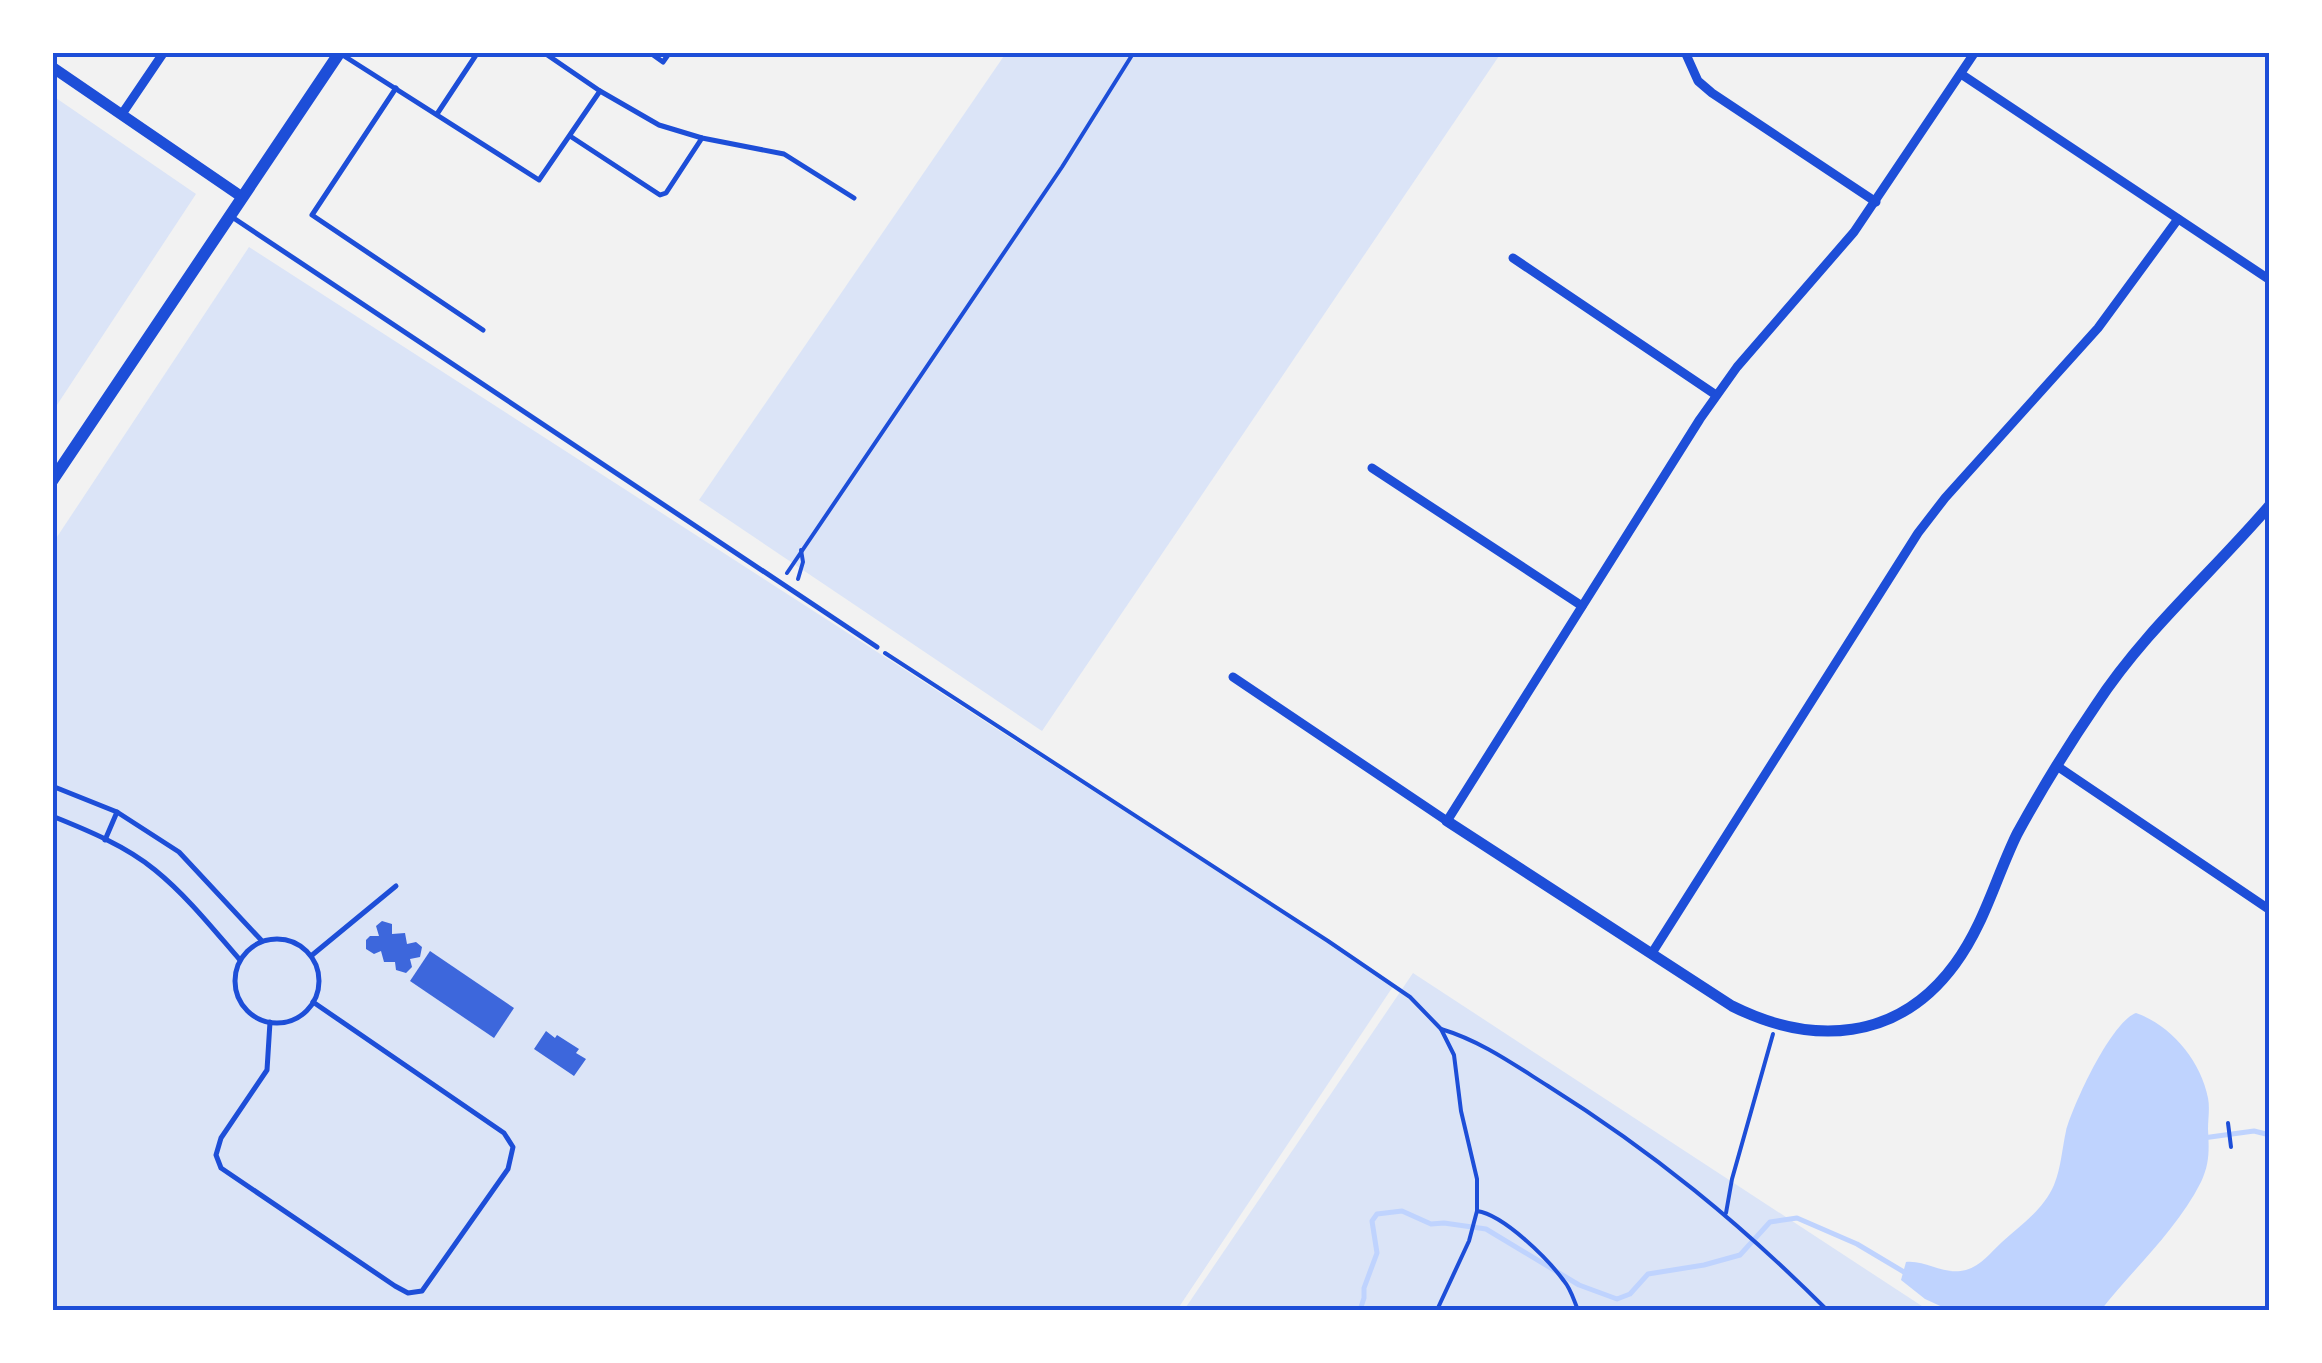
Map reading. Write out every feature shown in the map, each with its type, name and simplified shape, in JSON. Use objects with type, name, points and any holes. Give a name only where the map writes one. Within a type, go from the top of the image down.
[{"type":"main road","points":[[52,480],[339,53]]},
{"type":"street","points":[[122,114],[164,52]]},
{"type":"street","points":[[1685,52],[1698,81],[1712,94],[1876,202]]},
{"type":"street","points":[[1447,821],[1716,395],[1876,202],[1976,52]]},
{"type":"street","points":[[52,67],[242,197]]},
{"type":"street","points":[[1961,74],[2270,280]]},
{"type":"street","points":[[1652,953],[1918,533],[2098,328],[2178,219]]},
{"type":"street","points":[[1514,258],[1716,395]]},
{"type":"street","points":[[1372,468],[1582,606]]},
{"type":"street","points":[[1233,677],[1732,1006],[1776,1025],[1827,1033],[1855,1029],[1900,1012],[1940,982],[1970,941],[2018,834],[2096,704],[2144,640],[2270,505]]},
{"type":"street","points":[[2057,766],[2270,910]]},
{"type":"lane","points":[[437,114],[478,52]]},
{"type":"lane","points":[[544,52],[600,91],[660,125],[702,138],[784,154],[854,198]]},
{"type":"lane","points":[[649,52],[663,62],[670,52]]},
{"type":"lane","points":[[339,53],[539,180],[600,91]]},
{"type":"lane","points":[[396,88],[312,215],[483,330]]},
{"type":"lane","points":[[570,136],[660,195],[666,193],[702,138]]},
{"type":"lane","points":[[230,215],[877,648]]},
{"type":"lane","points":[[52,786],[117,812],[179,852],[262,941]]},
{"type":"lane","points":[[105,840],[117,812]]},
{"type":"lane","points":[[52,816],[105,840],[154,870],[240,960]]},
{"type":"lane","points":[[311,956],[396,886]]},
{"type":"lane","points":[[289,940],[311,956],[319,979],[313,1002],[294,1019],[258,1019],[241,1003],[234,980],[240,960],[250,948],[262,941],[289,940]]},
{"type":"lane","points":[[270,1022],[267,1070],[222,1138],[216,1155],[221,1168],[395,1286],[408,1293],[422,1291],[508,1169],[512,1147],[504,1133],[313,1002]]},
{"type":"path","points":[[780,583],[1052,182],[1134,52]]},
{"type":"path","points":[[793,592],[802,562],[801,550]]},
{"type":"path","points":[[877,648],[1378,974],[1410,997],[1441,1029],[1454,1055],[1460,1111],[1477,1179],[1477,1211],[1475,1224],[1437,1310]]},
{"type":"path","points":[[1726,1213],[1732,1178],[1776,1025]]},
{"type":"path","points":[[1441,1029],[1473,1038],[1599,1118],[1726,1213],[1827,1310]]},
{"type":"path","points":[[2228,1122],[2231,1147]]},
{"type":"path","points":[[1477,1211],[1490,1213],[1544,1257],[1567,1284],[1578,1310]]},
{"type":"shaded area","points":[[1006,53],[1501,53],[1042,731],[699,500]]},
{"type":"shaded area","points":[[53,96],[196,194],[53,411]]},
{"type":"shaded area","points":[[249,247],[1394,985],[1177,1310],[53,1310],[53,543]]},
{"type":"shaded area","points":[[1413,973],[1928,1310],[1184,1310]]},
{"type":"water","points":[[2136,1013],[2172,1035],[2199,1071],[2209,1102],[2208,1156],[2201,1182],[2180,1216],[2101,1310],[1949,1310],[1925,1299],[1901,1280],[1906,1262],[1950,1271],[1971,1268],[2038,1209],[2054,1185],[2066,1131],[2085,1085],[2105,1047]]},
{"type":"building","points":[[382,921],[392,924],[392,934],[405,933],[407,944],[416,942],[422,947],[420,957],[410,959],[412,967],[406,973],[396,970],[395,962],[384,962],[381,951],[374,954],[366,949],[370,936],[379,936],[376,926]]},
{"type":"building","points":[[430,951],[514,1008],[494,1038],[410,981]]},
{"type":"building","points":[[546,1031],[579,1049],[576,1053],[586,1059],[574,1076],[534,1049]]},
{"type":"waterway","points":[[2203,1138],[2254,1131],[2270,1135]]},
{"type":"waterway","points":[[1360,1310],[1377,1253],[1372,1221],[1377,1214],[1402,1211],[1431,1224],[1486,1229],[1579,1285],[1617,1299],[1630,1294],[1648,1274],[1740,1255],[1770,1222],[1797,1218],[1857,1244],[1909,1275]]}]
